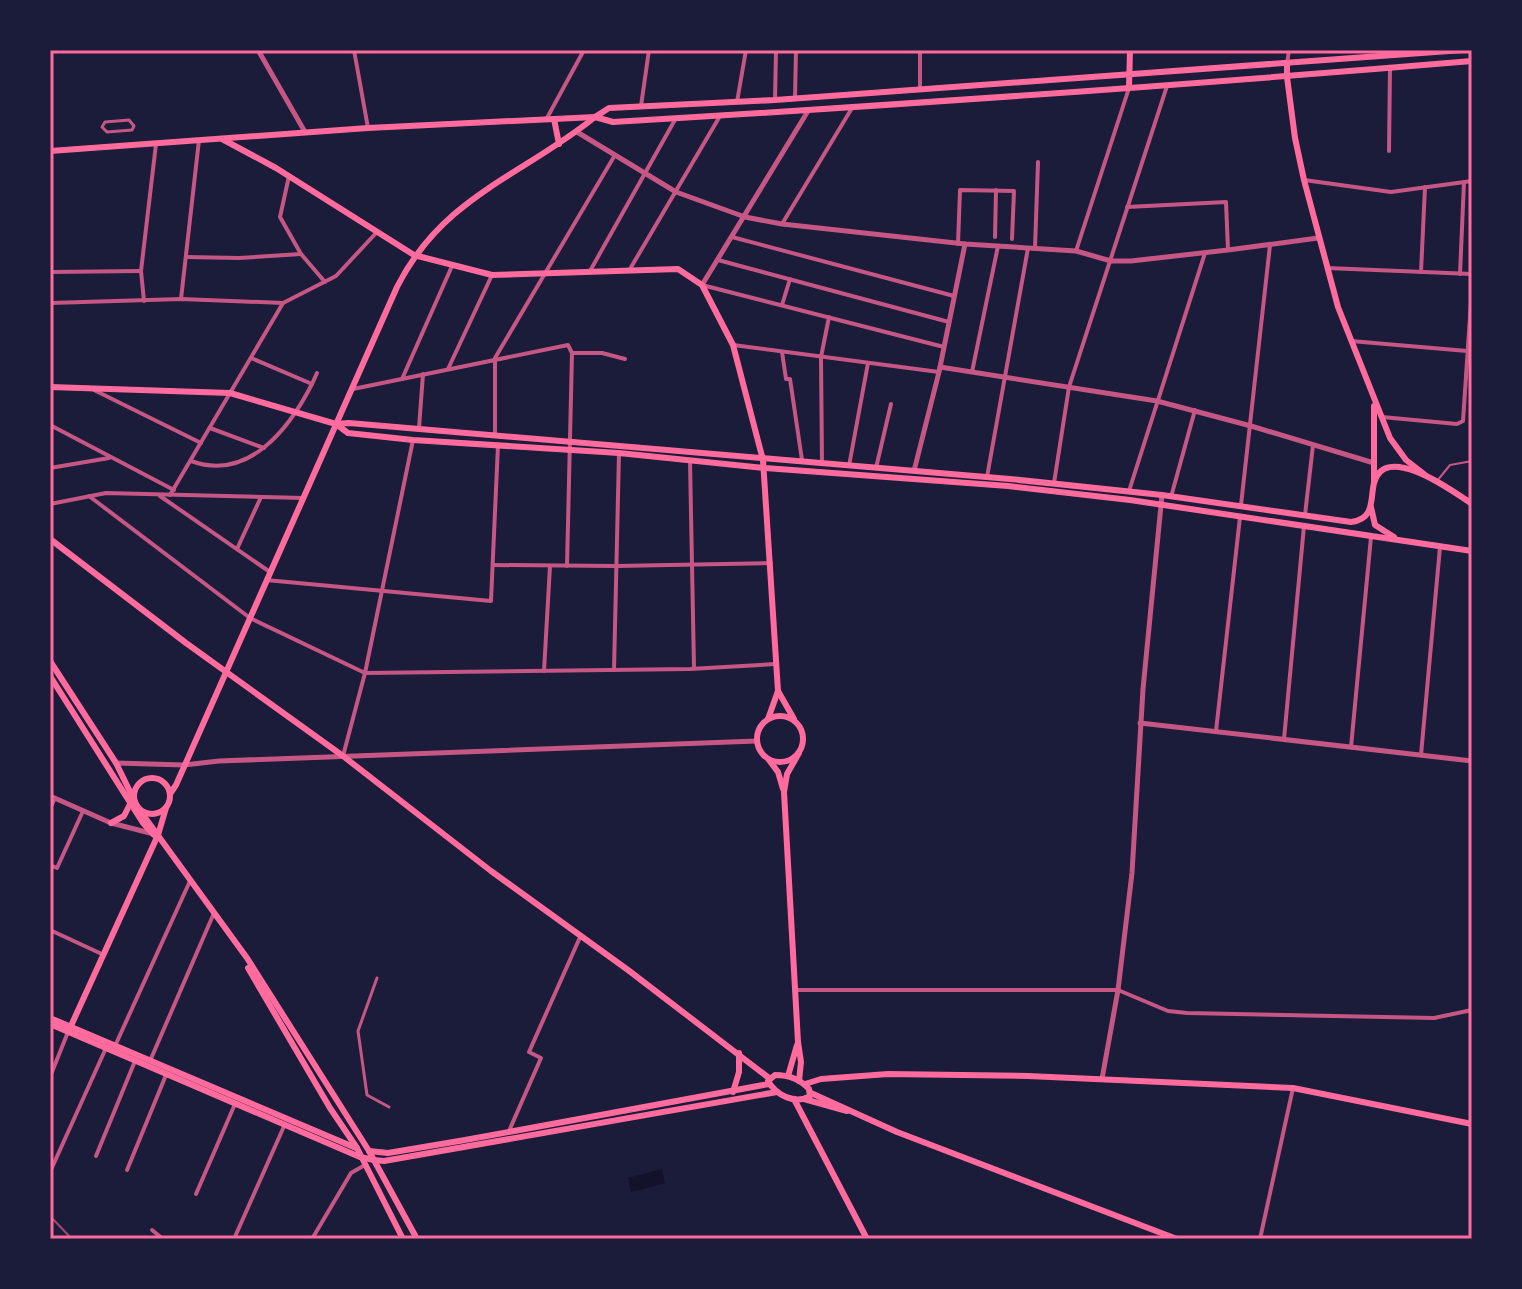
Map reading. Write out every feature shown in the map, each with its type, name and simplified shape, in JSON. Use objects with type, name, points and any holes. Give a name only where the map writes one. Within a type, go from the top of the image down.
[{"type":"main road","points":[[1129,88],[1130,50]]},
{"type":"main road","points":[[70,1029],[155,836],[170,794],[397,287],[414,255],[446,220],[512,171],[559,144],[609,108],[775,100],[1287,64],[1370,54],[1463,50]]},
{"type":"main road","points":[[50,151],[368,128],[595,117],[613,122],[808,111],[1472,61]]},
{"type":"main road","points":[[1287,64],[1304,180],[1326,268],[1380,417],[1406,460],[1428,477]]},
{"type":"main road","points":[[554,119],[559,144]]},
{"type":"main road","points":[[222,139],[289,176],[414,255],[492,275],[678,269],[702,285],[733,345],[765,468],[778,691],[798,724],[804,741],[787,774],[784,792],[802,1082]]},
{"type":"main road","points":[[50,387],[230,393],[336,424],[495,436],[765,468],[1008,486],[1240,514],[1472,551]]},
{"type":"main road","points":[[1374,398],[1371,507],[1375,525],[1382,531],[1416,543]]},
{"type":"main road","points":[[336,424],[348,433],[413,440],[570,446],[987,477],[1162,495],[1351,522],[1365,518],[1371,507]]},
{"type":"main road","points":[[1374,482],[1385,468],[1404,467],[1428,477],[1472,504]]},
{"type":"main road","points":[[50,539],[343,756],[491,871],[739,1052],[777,1092],[858,1114]]},
{"type":"main road","points":[[1460,549],[1472,544]]},
{"type":"main road","points":[[50,661],[116,763],[132,791],[133,802]]},
{"type":"main road","points":[[50,676],[155,836],[190,880],[243,959],[357,1148],[403,1239]]},
{"type":"main road","points":[[768,719],[778,691]]},
{"type":"main road","points":[[784,792],[778,772],[757,741],[762,724],[768,719],[779,715],[798,724]]},
{"type":"main road","points":[[769,759],[787,762],[799,753]]},
{"type":"main road","points":[[111,823],[127,812],[139,784],[153,778],[161,781],[170,794]]},
{"type":"main road","points":[[133,802],[152,814],[166,808]]},
{"type":"main road","points":[[213,913],[247,958],[369,1151],[417,1239]]},
{"type":"main road","points":[[50,1018],[166,1075],[360,1157],[374,1160],[384,1161],[777,1092]]},
{"type":"main road","points":[[50,1024],[115,1046],[357,1148],[388,1153],[733,1092],[779,1075],[788,1076],[802,1082],[811,1093],[941,1149],[1177,1239]]},
{"type":"main road","points":[[788,1076],[798,1042]]},
{"type":"main road","points":[[733,1092],[738,1077],[739,1052]]},
{"type":"main road","points":[[802,1082],[871,1074],[1102,1079],[1293,1088],[1472,1124]]},
{"type":"main road","points":[[804,1099],[811,1093]]},
{"type":"main road","points":[[794,1099],[867,1239]]},
{"type":"street","points":[[258,50],[305,133]]},
{"type":"street","points":[[354,50],[368,128]]},
{"type":"street","points":[[546,119],[584,50]]},
{"type":"street","points":[[641,106],[649,50]]},
{"type":"street","points":[[737,102],[746,50]]},
{"type":"street","points":[[775,100],[776,50]]},
{"type":"street","points":[[795,98],[796,50]]},
{"type":"street","points":[[920,50],[920,89]]},
{"type":"street","points":[[1287,64],[1289,50]]},
{"type":"street","points":[[1332,60],[1333,50]]},
{"type":"street","points":[[1389,151],[1390,68]]},
{"type":"street","points":[[1054,484],[1069,387],[1167,86]]},
{"type":"street","points":[[1076,251],[1129,88]]},
{"type":"street","points":[[782,224],[852,108]]},
{"type":"street","points":[[808,111],[702,285],[944,347]]},
{"type":"street","points":[[629,270],[720,116]]},
{"type":"street","points":[[590,271],[676,118]]},
{"type":"street","points":[[129,120],[134,126],[132,130],[107,132],[102,127],[105,122],[129,120]]},
{"type":"street","points":[[577,132],[676,192],[745,217],[782,224],[961,244],[1076,251],[1111,261],[1205,253],[1318,238]]},
{"type":"street","points":[[181,299],[199,140]]},
{"type":"street","points":[[144,301],[141,271],[156,144]]},
{"type":"street","points":[[495,436],[495,358],[615,155]]},
{"type":"street","points":[[987,477],[1031,248],[1038,162]]},
{"type":"street","points":[[289,176],[280,217],[301,254],[326,282]]},
{"type":"street","points":[[1304,180],[1391,192],[1472,181]]},
{"type":"street","points":[[1460,274],[1464,182]]},
{"type":"street","points":[[1421,272],[1426,186]]},
{"type":"street","points":[[914,471],[940,370],[954,296],[961,244],[960,190],[1014,191],[1012,239]]},
{"type":"street","points":[[995,237],[996,190]]},
{"type":"street","points":[[1127,207],[1226,202],[1228,250]]},
{"type":"street","points":[[50,303],[181,299],[283,303],[336,276],[377,232]]},
{"type":"street","points":[[732,237],[954,296]]},
{"type":"street","points":[[1241,505],[1270,245]]},
{"type":"street","points":[[972,372],[998,246]]},
{"type":"street","points":[[1129,491],[1205,253]]},
{"type":"street","points":[[186,257],[301,254]]},
{"type":"street","points":[[718,260],[949,322]]},
{"type":"street","points":[[402,379],[452,266]]},
{"type":"street","points":[[1326,268],[1472,274]]},
{"type":"street","points":[[50,272],[141,271]]},
{"type":"street","points":[[448,369],[492,275]]},
{"type":"street","points":[[782,305],[790,279]]},
{"type":"street","points":[[1380,417],[1461,423],[1472,287]]},
{"type":"street","points":[[172,492],[283,303]]},
{"type":"street","points":[[822,464],[821,357],[829,317]]},
{"type":"street","points":[[1351,341],[1467,351]]},
{"type":"street","points":[[353,389],[568,345],[572,353],[567,566]]},
{"type":"street","points":[[733,345],[868,363],[972,372],[1157,401],[1374,463]]},
{"type":"street","points":[[782,352],[786,379],[790,379],[802,463]]},
{"type":"street","points":[[572,353],[602,353],[625,359]]},
{"type":"street","points":[[251,358],[312,384]]},
{"type":"street","points":[[849,466],[868,363]]},
{"type":"street","points":[[191,461],[202,465],[224,465],[242,461],[265,448],[297,413],[317,373]]},
{"type":"street","points":[[419,431],[423,374]]},
{"type":"street","points":[[92,389],[201,443]]},
{"type":"street","points":[[876,468],[891,404]]},
{"type":"street","points":[[1171,497],[1195,410]]},
{"type":"street","points":[[50,425],[172,492]]},
{"type":"street","points":[[210,428],[265,448]]},
{"type":"street","points":[[343,756],[365,673],[413,440]]},
{"type":"street","points":[[266,580],[491,601],[498,445]]},
{"type":"street","points":[[1305,515],[1313,445]]},
{"type":"street","points":[[614,670],[619,453]]},
{"type":"street","points":[[50,468],[111,457]]},
{"type":"street","points":[[690,461],[694,668]]},
{"type":"street","points":[[50,504],[106,493],[158,495],[172,492],[304,498]]},
{"type":"street","points":[[158,495],[270,572]]},
{"type":"street","points":[[1102,1079],[1118,990],[1132,873],[1140,723],[1162,495]]},
{"type":"street","points":[[89,496],[250,618],[365,673],[614,670],[775,664]]},
{"type":"street","points":[[237,549],[261,497]]},
{"type":"street","points":[[1216,731],[1240,514]]},
{"type":"street","points":[[1284,739],[1304,524]]},
{"type":"street","points":[[1351,747],[1371,535]]},
{"type":"street","points":[[1421,755],[1440,547]]},
{"type":"street","points":[[492,565],[771,563]]},
{"type":"street","points":[[544,671],[550,566]]},
{"type":"street","points":[[1140,723],[1472,761]]},
{"type":"street","points":[[116,763],[184,765],[757,741]]},
{"type":"street","points":[[50,808],[52,797],[111,823],[155,836]]},
{"type":"street","points":[[50,865],[57,868],[83,811]]},
{"type":"street","points":[[115,1046],[190,880]]},
{"type":"street","points":[[150,1061],[213,913]]},
{"type":"street","points":[[50,930],[104,955]]},
{"type":"street","points":[[509,1131],[541,1058],[529,1052],[581,935]]},
{"type":"street","points":[[377,978],[358,1031],[367,1095],[389,1107]]},
{"type":"street","points":[[795,990],[1118,990],[1177,1012],[1434,1018],[1472,1010]]},
{"type":"street","points":[[50,1077],[70,1029]]},
{"type":"street","points":[[51,1172],[106,1048]]},
{"type":"street","points":[[96,1156],[135,1061]]},
{"type":"street","points":[[127,1170],[166,1075]]},
{"type":"street","points":[[1260,1239],[1293,1088]]},
{"type":"street","points":[[196,1194],[235,1104]]},
{"type":"street","points":[[234,1239],[285,1124]]},
{"type":"street","points":[[312,1239],[351,1173],[374,1160]]},
{"type":"street","points":[[152,1230],[163,1239]]},
{"type":"lane","points":[[1437,482],[1450,465],[1472,461]]},
{"type":"shaded area","points":[[662,1169],[665,1183],[631,1192],[628,1178]]},
{"type":"railway","points":[[50,1216],[72,1239]]}]
